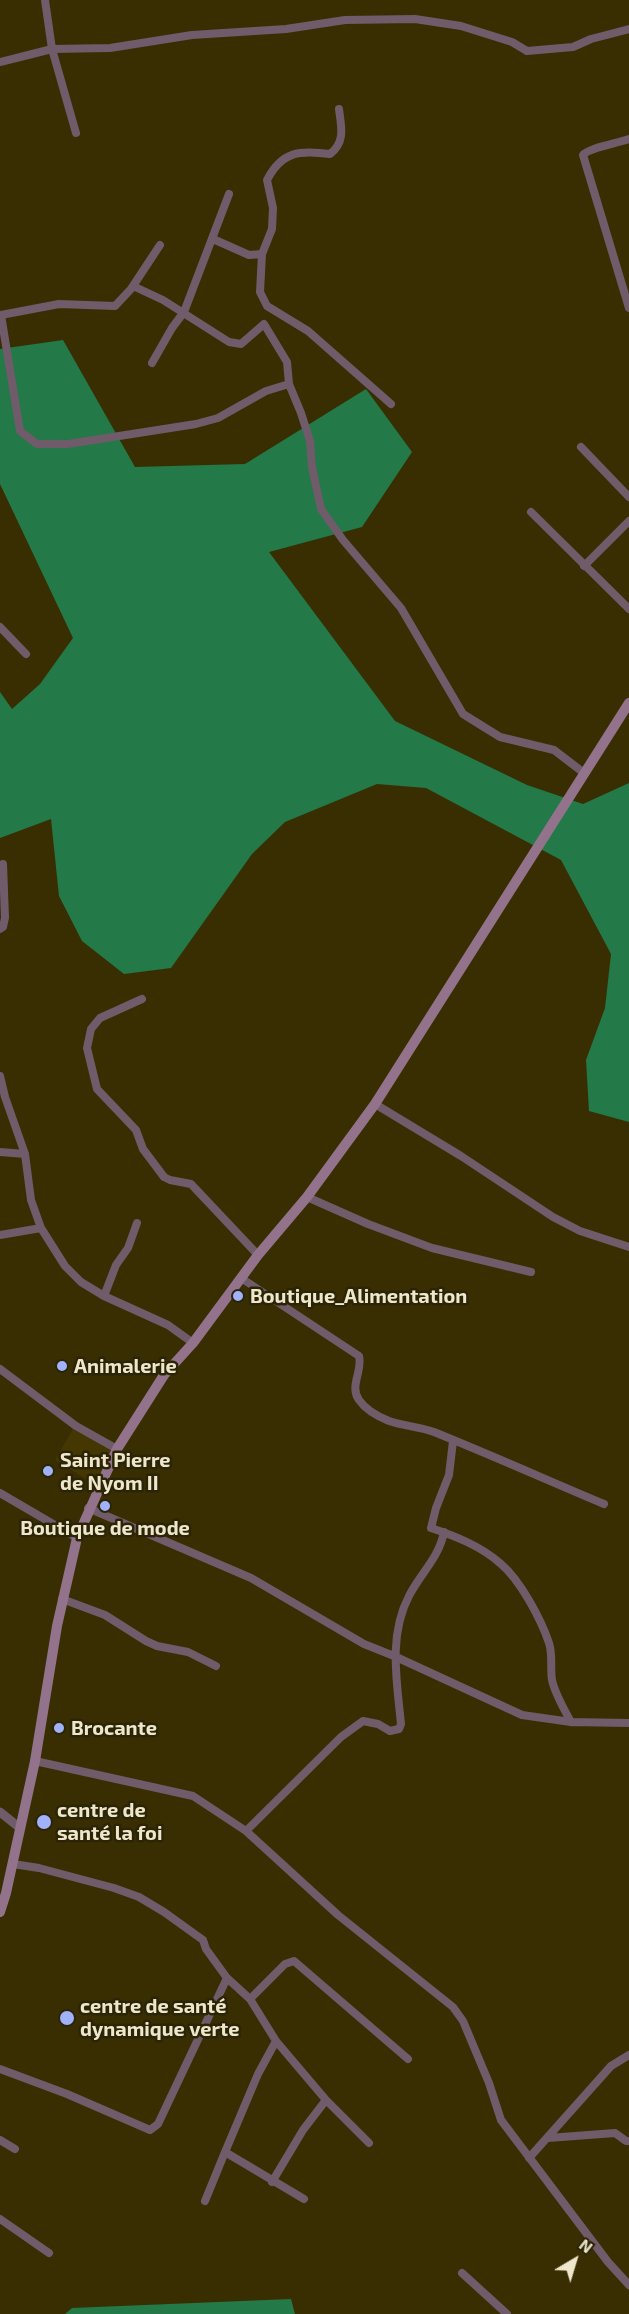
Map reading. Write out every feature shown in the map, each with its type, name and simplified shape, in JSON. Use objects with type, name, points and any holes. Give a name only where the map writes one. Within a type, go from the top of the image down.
[{"type":"main road","points":[[0,1912],[3,1892],[13,1864],[35,1761],[62,1599],[77,1538],[88,1508],[117,1449],[164,1375],[193,1343],[258,1255],[307,1197],[375,1104],[629,703]]},
{"type":"street","points":[[45,0],[52,49],[75,133]]},
{"type":"street","points":[[0,62],[52,49],[110,48],[192,36],[286,30],[345,20],[415,19],[460,26],[512,42],[527,51],[573,47],[591,39],[629,29]]},
{"type":"street","points":[[339,109],[342,137],[336,150],[330,154],[315,152],[287,155],[273,168],[267,180],[273,208],[272,229],[262,254],[260,292],[267,306],[308,331],[391,404]]},
{"type":"street","points":[[628,302],[583,155],[589,149],[607,147],[629,139]]},
{"type":"street","points":[[152,363],[184,312],[229,194]]},
{"type":"street","points":[[213,239],[249,255],[262,254]]},
{"type":"street","points":[[160,245],[133,286],[115,306],[59,304],[0,314],[20,431],[37,444],[69,444],[196,424],[218,417],[266,391],[289,384]]},
{"type":"street","points":[[133,286],[184,312],[229,342],[241,344],[264,324],[287,362],[289,384],[302,413],[310,441],[312,467],[321,509],[343,540],[401,608],[463,714],[500,737],[555,750],[584,773]]},
{"type":"street","points":[[581,447],[629,497]]},
{"type":"street","points":[[531,512],[629,609]]},
{"type":"street","points":[[584,566],[629,521]]},
{"type":"street","points":[[0,627],[26,654]]},
{"type":"street","points":[[0,929],[3,927],[5,918],[3,864]]},
{"type":"street","points":[[142,999],[100,1018],[91,1029],[87,1048],[97,1089],[136,1130],[143,1149],[164,1177],[191,1184],[258,1255]]},
{"type":"street","points":[[0,1076],[8,1107],[25,1154],[31,1200],[41,1228],[64,1266],[81,1282],[104,1296],[168,1325],[193,1343]]},
{"type":"street","points":[[375,1104],[461,1156],[553,1217],[580,1231],[629,1247]]},
{"type":"street","points":[[0,1152],[25,1154]]},
{"type":"street","points":[[307,1197],[368,1224],[432,1248],[531,1272]]},
{"type":"street","points":[[104,1296],[116,1265],[128,1248],[137,1223]]},
{"type":"street","points":[[0,1235],[41,1228]]},
{"type":"street","points":[[242,1278],[359,1356],[356,1395],[360,1402],[372,1412],[388,1421],[432,1431],[604,1504]]},
{"type":"street","points":[[0,1370],[76,1426],[117,1449]]},
{"type":"street","points":[[453,1441],[449,1475],[431,1528],[457,1537],[501,1564],[527,1599],[549,1642],[552,1680],[571,1722]]},
{"type":"street","points":[[0,1493],[77,1538]]},
{"type":"street","points":[[88,1508],[251,1578],[363,1644],[522,1715],[571,1722],[629,1723]]},
{"type":"street","points":[[246,1831],[341,1737],[363,1721],[378,1724],[390,1731],[399,1730],[401,1724],[394,1656],[398,1628],[405,1604],[440,1550],[444,1532]]},
{"type":"street","points":[[62,1599],[105,1615],[157,1646],[188,1652],[216,1666]]},
{"type":"street","points":[[35,1761],[193,1796],[246,1831],[338,1915],[453,2007],[463,2021],[489,2083],[501,2120],[629,2285]]},
{"type":"street","points":[[0,1812],[20,1828]]},
{"type":"street","points":[[13,1864],[39,1868],[139,1897],[200,1938],[227,1978],[250,1999],[276,2041],[326,2100],[369,2143]]},
{"type":"street","points":[[250,1999],[285,1964],[294,1961],[408,2060]]},
{"type":"street","points":[[0,2069],[67,2094],[150,2130],[155,2128],[227,1978]]},
{"type":"street","points":[[205,2200],[258,2074],[276,2041]]},
{"type":"street","points":[[529,2158],[611,2066],[629,2055]]},
{"type":"street","points":[[273,2182],[303,2130],[326,2100]]},
{"type":"street","points":[[548,2138],[615,2133],[629,2141]]},
{"type":"street","points":[[0,2140],[15,2149]]},
{"type":"street","points":[[225,2152],[304,2199]]},
{"type":"street","points":[[0,2219],[49,2253]]},
{"type":"street","points":[[462,2273],[507,2314]]},
{"type":"shaded area","points":[[73,1429],[113,1451],[96,1485],[55,1460]]},
{"type":"green space","points":[[63,340],[135,467],[245,464],[366,389],[412,452],[362,527],[269,552],[395,721],[527,785],[583,804],[629,783],[629,1122],[589,1111],[586,1060],[605,1008],[611,954],[561,860],[426,788],[377,784],[285,822],[252,854],[171,968],[124,974],[82,941],[59,896],[51,819],[0,838],[0,692],[12,709],[40,684],[73,638],[0,484],[0,349]]},
{"type":"green space","points":[[291,2299],[295,2314],[65,2314],[72,2308]]},
{"type":"place","name":"Boutique_Alimentation","points":[[238,1296]]},
{"type":"place","name":"Animalerie","points":[[62,1366]]},
{"type":"place","name":"Saint Pierre de Nyom II","points":[[48,1471]]},
{"type":"place","name":"Boutique de mode","points":[[105,1506]]},
{"type":"place","name":"Brocante","points":[[59,1728]]},
{"type":"place","name":"centre de santé la foi","points":[[44,1822]]},
{"type":"place","name":"centre de santé dynamique verte","points":[[67,2018]]}]
